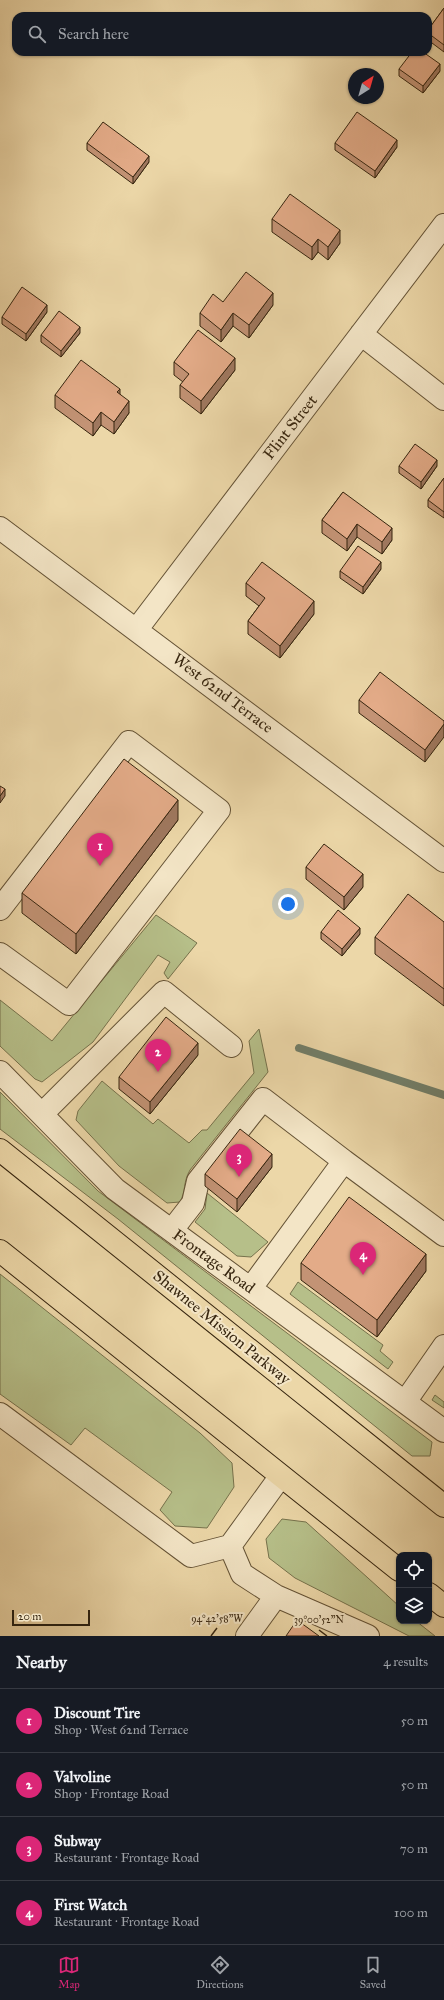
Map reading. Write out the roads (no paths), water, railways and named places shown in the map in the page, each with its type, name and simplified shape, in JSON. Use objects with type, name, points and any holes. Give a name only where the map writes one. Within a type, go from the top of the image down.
[{"type":"highway","name":"Shawnee Mission Parkway","points":[[0,1150],[443,1502]]},
{"type":"highway","points":[[0,1251],[280,1477],[396,1568]]},
{"type":"highway","points":[[432,1596],[444,1606]]},
{"type":"street","name":"Flint Street","points":[[137,629],[444,225]]},
{"type":"street","points":[[361,334],[444,399]]},
{"type":"street","name":"West 62nd Terrace","points":[[0,528],[137,629],[444,861]]},
{"type":"street","points":[[0,909],[130,742],[219,810],[69,1004],[0,954]]},
{"type":"street","points":[[42,1114],[164,992],[231,1046]]},
{"type":"street","name":"Frontage Road","points":[[0,1072],[115,1189],[444,1431]]},
{"type":"street","points":[[172,1230],[193,1203],[198,1181],[263,1099],[444,1235]]},
{"type":"street","points":[[251,1288],[344,1161]]},
{"type":"street","points":[[405,1402],[444,1346]]},
{"type":"street","points":[[3,1424],[191,1556],[230,1546],[280,1477]]},
{"type":"street","points":[[230,1546],[242,1574],[276,1596],[368,1636]]},
{"type":"street","points":[[247,1636],[276,1596]]},
{"type":"waterway","points":[[299,1048],[444,1095]]},
{"type":"place","name":"Discount Tire","points":[[100,866]]},
{"type":"place","name":"Valvoline","points":[[158,1072]]},
{"type":"place","name":"Subway","points":[[239,1177]]},
{"type":"place","name":"First Watch","points":[[363,1275]]}]
